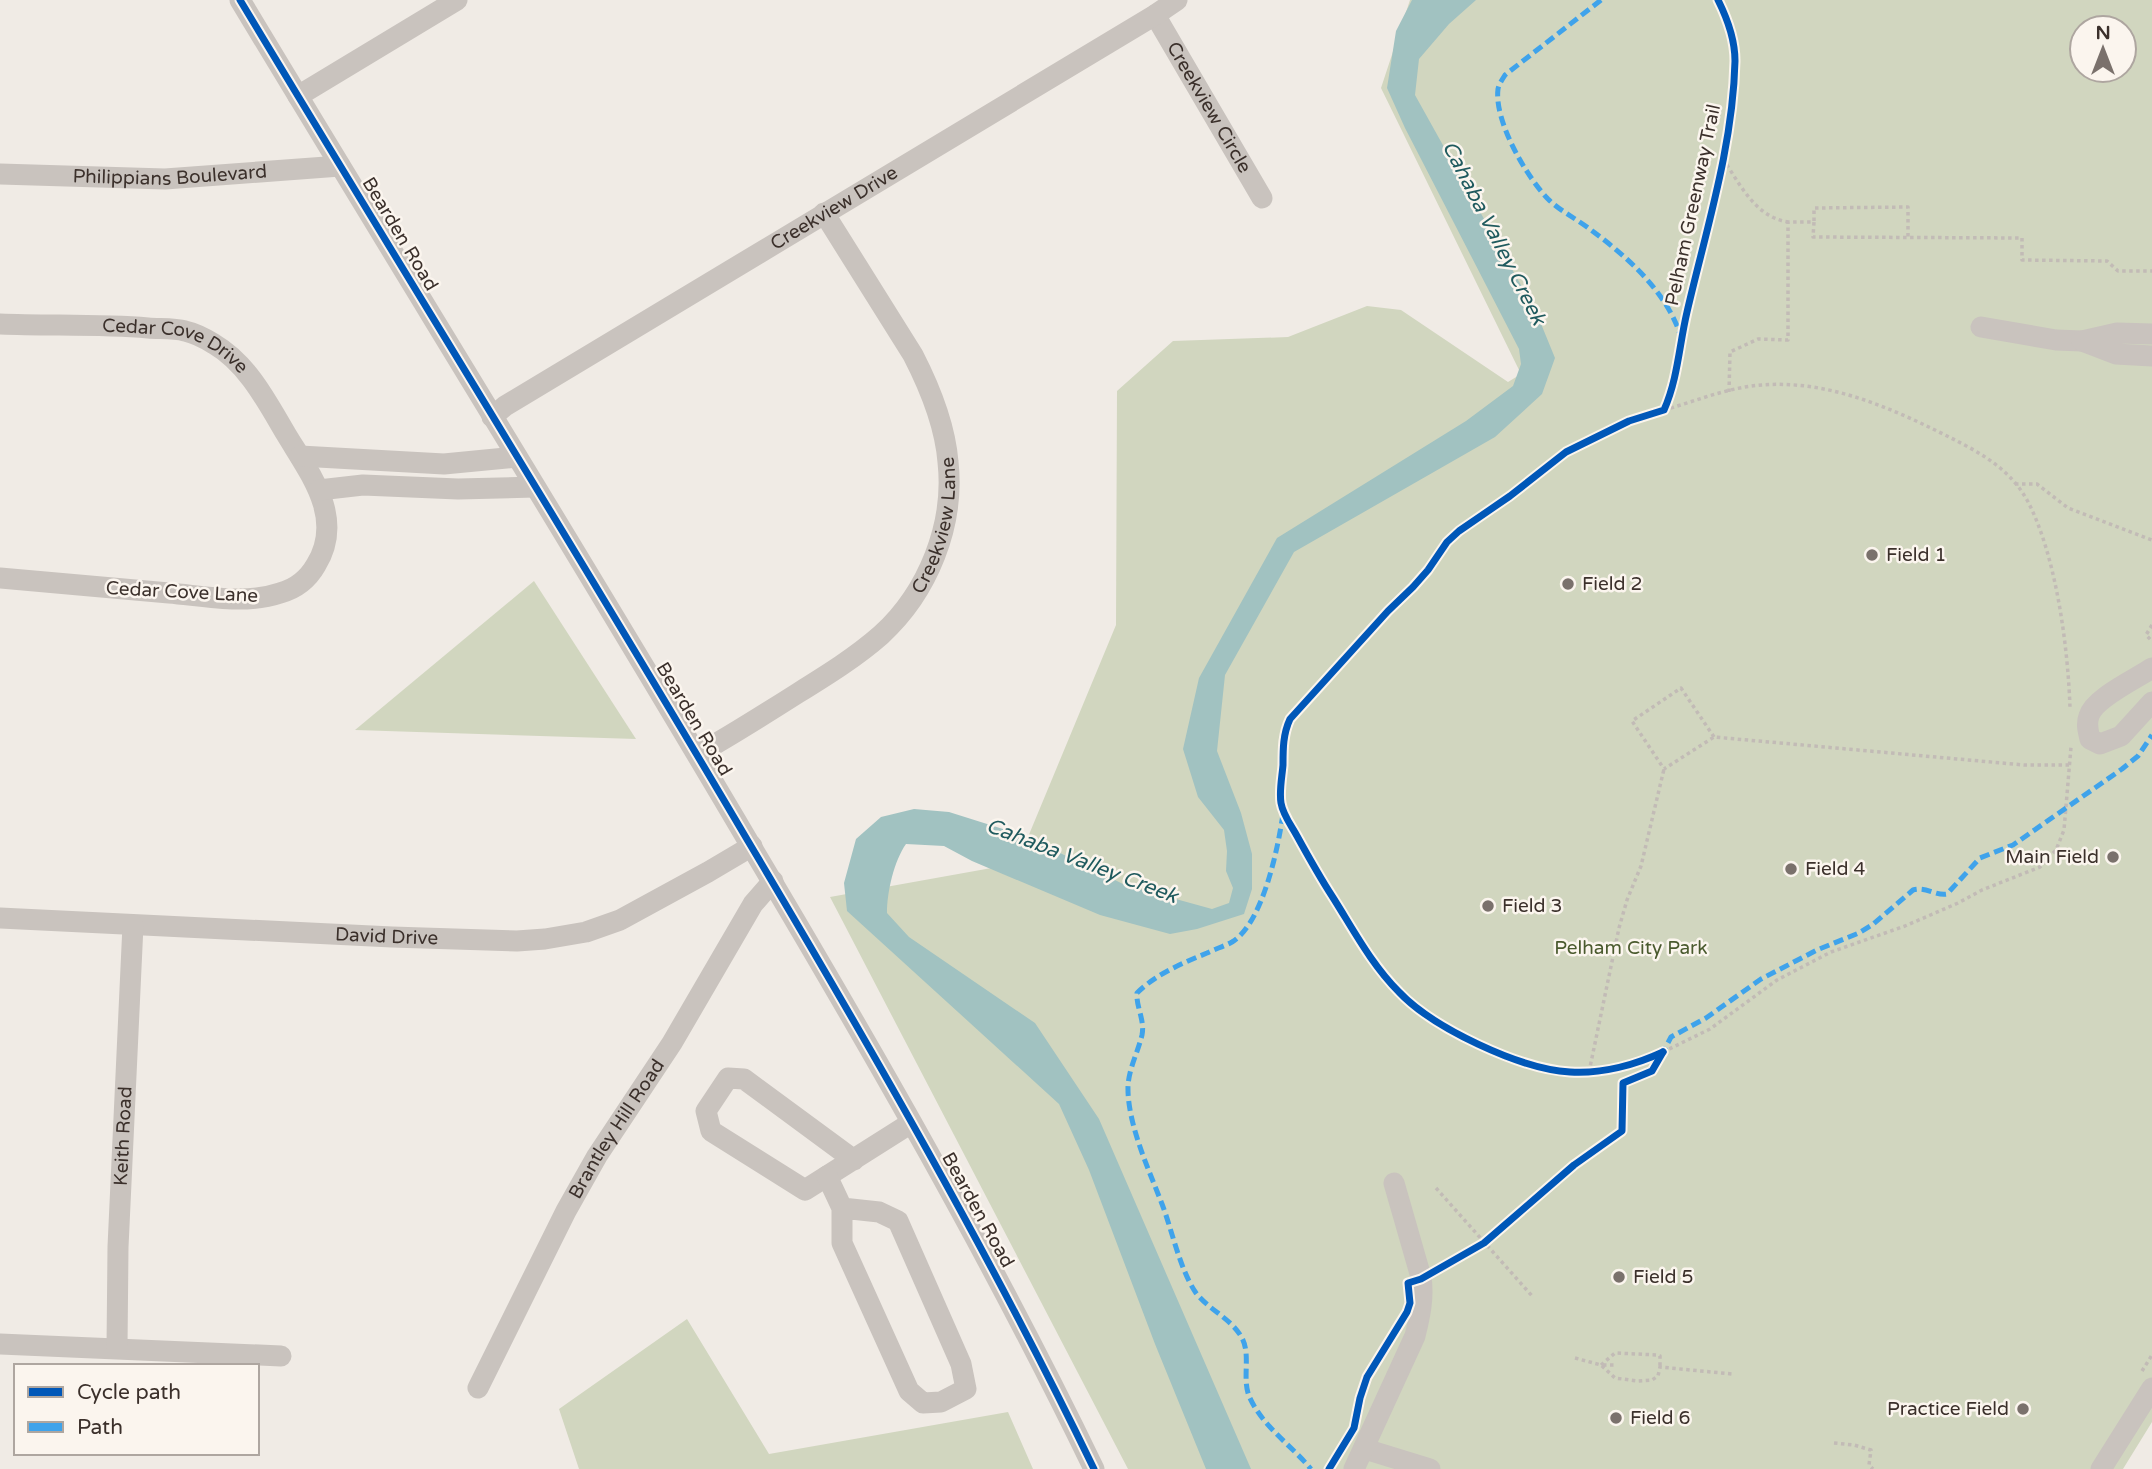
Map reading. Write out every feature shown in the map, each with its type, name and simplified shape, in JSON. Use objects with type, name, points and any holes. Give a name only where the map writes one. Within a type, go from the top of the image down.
[{"type":"street","name":"Bearden Road","points":[[240,0],[698,754],[838,992],[983,1250],[1094,1469]]},
{"type":"street","points":[[298,96],[457,0]]},
{"type":"street","name":"Creekview Drive","points":[[492,417],[505,406],[624,333],[1177,0]]},
{"type":"street","name":"Creekview Circle","points":[[1155,15],[1262,198]]},
{"type":"street","name":"Philippians Boulevard","points":[[0,174],[165,179],[341,166]]},
{"type":"street","name":"Creekview Lane","points":[[698,754],[844,664],[882,634],[912,601],[928,573],[943,533],[950,483],[948,460],[943,431],[925,379],[914,355],[824,214]]},
{"type":"street","name":"Cedar Cove Drive","points":[[0,324],[125,326],[186,331],[214,344],[230,355],[264,396],[319,490]]},
{"type":"street","points":[[1981,327],[2056,340],[2082,341],[2117,334],[2152,334]]},
{"type":"street","points":[[2082,341],[2116,354],[2152,355]]},
{"type":"street","points":[[300,456],[444,464],[517,457]]},
{"type":"street","points":[[319,490],[363,485],[458,489],[535,487]]},
{"type":"street","name":"Cedar Cove Lane","points":[[0,578],[234,598],[265,597],[281,593],[303,581],[313,570],[325,547],[328,526],[326,509],[319,490]]},
{"type":"street","points":[[2152,668],[2098,702],[2089,714],[2087,728],[2090,739],[2100,744],[2121,736],[2152,702]]},
{"type":"street","name":"David Drive","points":[[0,918],[406,938],[517,941],[545,939],[586,932],[620,920],[752,846]]},
{"type":"street","name":"Brantley Hill Road","points":[[478,1388],[566,1211],[597,1156],[672,1043],[753,904],[773,881]]},
{"type":"street","name":"Keith Road","points":[[117,1348],[118,1247],[133,925]]},
{"type":"street","points":[[853,1160],[744,1079],[728,1078],[706,1111],[711,1131],[805,1190],[853,1160],[911,1123]]},
{"type":"street","points":[[827,1176],[842,1208],[842,1243],[909,1391],[923,1403],[941,1402],[966,1389],[961,1364],[898,1221],[879,1212],[842,1208]]},
{"type":"street","points":[[1354,1469],[1415,1336],[1421,1308],[1421,1277],[1394,1183]]},
{"type":"street","points":[[0,1344],[281,1356]]},
{"type":"street","points":[[2101,1469],[2152,1388]]},
{"type":"street","points":[[1365,1449],[1430,1469]]},
{"type":"path","points":[[1723,159],[1755,206],[1775,220],[1814,222]]},
{"type":"path","points":[[1908,237],[1908,207],[1814,208],[1813,237],[2022,238],[2022,260],[2107,261],[2118,271],[2152,271]]},
{"type":"path","points":[[1729,392],[1730,352],[1758,339],[1788,340],[1788,222]]},
{"type":"path","points":[[1664,410],[1761,385],[1840,393],[1866,399],[1982,453],[2001,468],[2027,501],[2046,550],[2064,634],[2070,715]]},
{"type":"path","points":[[2015,484],[2037,484],[2068,508],[2152,540]]},
{"type":"path","points":[[2152,625],[2146,635],[2152,641]]},
{"type":"path","points":[[1664,769],[1632,721],[1681,688],[1713,737]]},
{"type":"path","points":[[1589,1072],[1619,928],[1641,866],[1664,769],[1713,737],[2024,765],[2071,765]]},
{"type":"path","points":[[1663,1052],[1710,1029],[1761,990],[1831,952],[1905,926],[1982,890],[2040,867],[2056,850],[2064,830],[2071,740]]},
{"type":"path","points":[[1436,1188],[1533,1297]]},
{"type":"path","points":[[1615,1353],[1657,1355],[1661,1359],[1658,1376],[1652,1380],[1615,1378],[1601,1365],[1615,1353]]},
{"type":"path","points":[[1575,1358],[1601,1365],[1616,1365]]},
{"type":"path","points":[[1660,1367],[1732,1374]]},
{"type":"path","points":[[1835,1443],[1871,1450],[1869,1465],[1873,1469]]},
{"type":"green space","name":"Pelham City Park","points":[[1410,0],[2152,0],[2152,1422],[2123,1469],[1128,1469],[830,897],[1064,855],[1028,837],[1116,625],[1117,391],[1173,341],[1288,337],[1367,306],[1401,310],[1508,382],[1521,374],[1381,88]]},
{"type":"green space","points":[[534,581],[636,739],[355,730]]},
{"type":"green space","points":[[687,1319],[769,1454],[1008,1412],[1033,1469],[579,1469],[559,1409]]},
{"type":"water","points":[[1412,0],[1476,0],[1449,24],[1419,59],[1415,95],[1537,314],[1555,358],[1542,394],[1495,437],[1294,552],[1225,675],[1217,751],[1241,813],[1252,854],[1252,889],[1244,914],[1197,929],[1170,934],[1100,915],[972,861],[944,846],[906,844],[895,868],[888,896],[887,913],[909,937],[1035,1023],[1099,1119],[1251,1469],[1206,1469],[1089,1170],[1059,1104],[847,911],[844,883],[856,839],[881,817],[914,809],[949,812],[1028,837],[1125,885],[1212,909],[1229,903],[1233,888],[1226,871],[1224,830],[1198,797],[1183,749],[1199,678],[1277,538],[1466,421],[1513,386],[1521,364],[1519,349],[1387,88],[1396,31]]},
{"type":"marked path","points":[[1601,0],[1505,75],[1498,89],[1501,116],[1521,163],[1539,189],[1552,203],[1601,238],[1642,274],[1664,302],[1680,334]]},
{"type":"marked path","points":[[1661,1056],[1671,1037],[1706,1018],[1761,979],[1817,950],[1859,933],[1913,890],[1947,894],[1980,858],[2013,845],[2122,769],[2138,756],[2152,735]]},
{"type":"marked path","points":[[1283,814],[1267,884],[1252,919],[1243,932],[1232,942],[1161,975],[1137,993],[1143,1029],[1128,1086],[1131,1115],[1140,1146],[1190,1284],[1201,1299],[1238,1331],[1245,1345],[1249,1396],[1261,1417],[1311,1469]]},
{"type":"cycle path","points":[[240,0],[622,630],[839,995],[971,1230],[1094,1469]]},
{"type":"cycle path","name":"Pelham Greenway Trail","points":[[1663,1052],[1629,1065],[1606,1070],[1570,1072],[1550,1069],[1503,1055],[1478,1044],[1414,1006],[1380,970],[1318,874],[1285,816],[1280,789],[1284,742],[1290,719],[1413,587],[1447,542],[1566,452],[1629,421],[1664,410],[1675,374],[1729,125],[1735,53],[1730,30],[1718,0]]},
{"type":"cycle path","points":[[1329,1469],[1354,1428],[1367,1377],[1407,1312],[1410,1303],[1408,1283],[1421,1279],[1484,1243],[1574,1165],[1622,1131],[1623,1083],[1652,1071],[1663,1052]]},
{"type":"place","name":"Field 1","points":[[1872,555]]},
{"type":"place","name":"Field 2","points":[[1568,584]]},
{"type":"place","name":"Main Field","points":[[2113,857]]},
{"type":"place","name":"Field 4","points":[[1791,869]]},
{"type":"place","name":"Field 3","points":[[1488,906]]},
{"type":"place","name":"Field 5","points":[[1619,1277]]},
{"type":"place","name":"Practice Field","points":[[2023,1409]]},
{"type":"place","name":"Field 6","points":[[1616,1418]]},
{"type":"water label","name":"Cahaba Valley Creek","points":[[1494,233]]},
{"type":"water label","name":"Cahaba Valley Creek","points":[[1082,861]]}]
